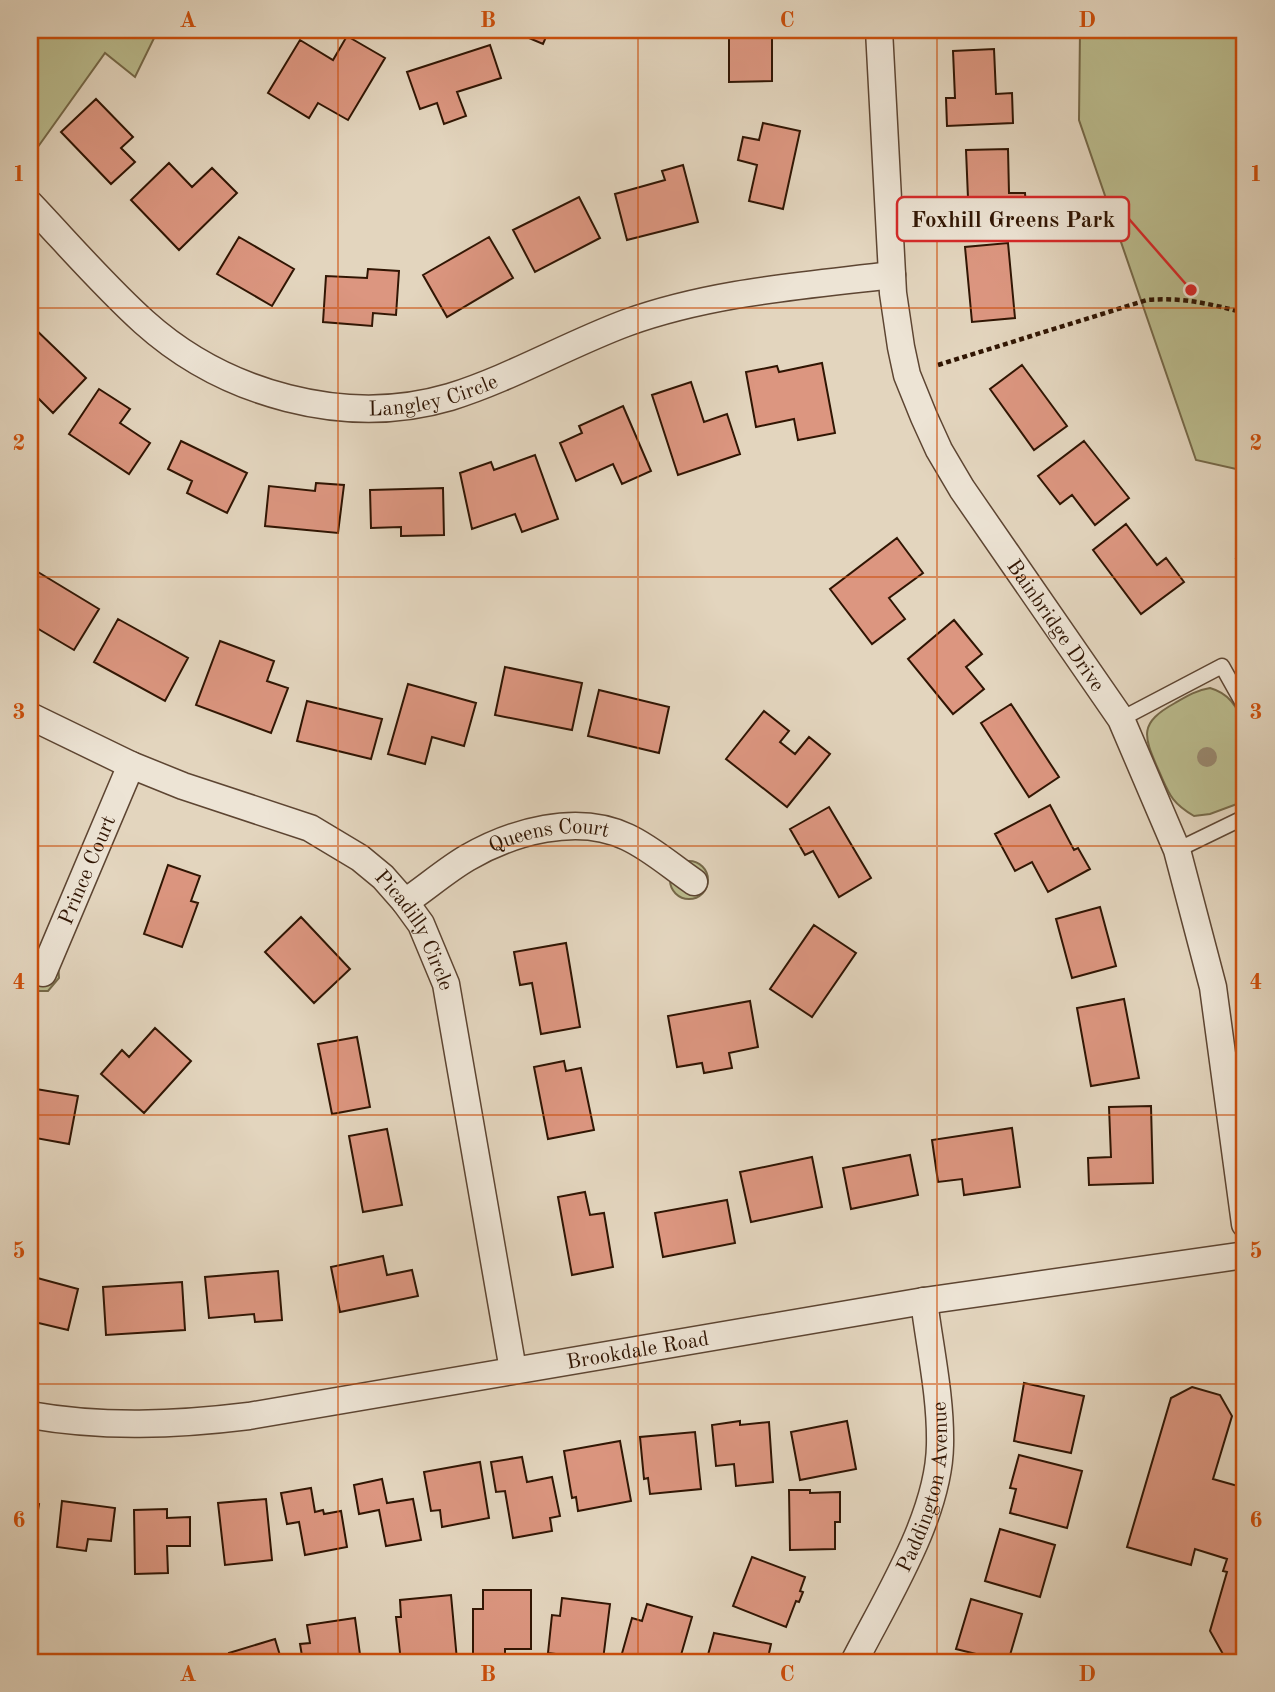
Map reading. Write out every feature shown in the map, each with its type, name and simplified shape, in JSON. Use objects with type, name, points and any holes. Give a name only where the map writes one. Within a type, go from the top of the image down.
[{"type":"street","name":"Bainbridge Drive","points":[[879,30],[892,275],[907,374],[939,450],[962,489],[1121,719],[1177,850],[1213,987],[1245,1224]]},
{"type":"street","name":"Langley Circle","points":[[30,204],[144,321],[174,346],[228,378],[256,389],[308,403],[354,408],[393,407],[446,398],[482,387],[626,324],[681,307],[748,292],[892,275]]},
{"type":"street","name":"Picadilly Circle","points":[[30,716],[131,765],[183,786],[310,828],[360,858],[383,877],[405,902],[421,925],[446,984],[513,1370]]},
{"type":"street","name":"Prince Court","points":[[43,973],[131,765]]},
{"type":"street","name":"Queens Court","points":[[405,902],[465,859],[489,847],[518,836],[552,828],[577,826],[601,828],[626,836],[694,882]]},
{"type":"street","name":"Brookdale Road","points":[[30,1415],[109,1424],[188,1423],[249,1416],[924,1301],[1245,1255]]},
{"type":"street","name":"Paddington Avenue","points":[[854,1662],[917,1536],[934,1488],[940,1447],[939,1397],[924,1301]]},
{"type":"lane","points":[[1121,719],[1222,666],[1245,707]]},
{"type":"lane","points":[[1177,850],[1245,817]]},
{"type":"path","points":[[938,365],[1147,300],[1197,300],[1245,313]]},
{"type":"green space","points":[[41,30],[158,30],[135,77],[105,53],[30,158],[30,45]]},
{"type":"green space","points":[[1080,30],[1245,30],[1245,471],[1196,460],[1079,120]]},
{"type":"green space","points":[[1210,688],[1225,695],[1235,706],[1241,720],[1246,752],[1245,801],[1210,814],[1194,816],[1180,806],[1168,791],[1149,747],[1147,731],[1155,717],[1163,710],[1192,694]]},
{"type":"green space","points":[[689,861],[702,867],[708,880],[702,893],[689,899],[676,893],[670,880],[676,867]]},
{"type":"green space","points":[[46,949],[58,961],[59,978],[48,991],[30,991],[30,950]]},
{"type":"building","points":[[510,30],[549,30],[543,44]]},
{"type":"building","points":[[729,30],[772,30],[772,81],[729,82]]},
{"type":"building","points":[[347,36],[385,58],[348,120],[318,103],[309,118],[268,93],[300,40],[333,60]]},
{"type":"building","points":[[490,45],[501,78],[457,92],[466,116],[444,124],[437,103],[420,109],[407,72]]},
{"type":"building","points":[[994,49],[996,94],[1012,93],[1013,123],[947,126],[946,98],[955,98],[953,51]]},
{"type":"building","points":[[96,99],[133,137],[121,148],[135,162],[111,184],[61,132]]},
{"type":"building","points":[[763,123],[800,131],[783,209],[749,201],[757,165],[738,160],[743,137],[759,140]]},
{"type":"building","points":[[1008,149],[1009,193],[1025,193],[1027,223],[961,225],[960,198],[968,198],[966,150]]},
{"type":"building","points":[[169,163],[192,187],[212,168],[237,193],[179,250],[131,200]]},
{"type":"building","points":[[683,165],[698,222],[627,240],[615,194],[665,180],[662,171]]},
{"type":"building","points":[[579,197],[600,238],[535,272],[513,230]]},
{"type":"building","points":[[239,237],[294,269],[272,306],[217,274]]},
{"type":"building","points":[[489,237],[513,278],[447,317],[423,275]]},
{"type":"building","points":[[1008,243],[1015,318],[972,322],[965,247]]},
{"type":"building","points":[[368,269],[399,271],[396,315],[373,313],[372,326],[323,322],[326,276],[367,278]]},
{"type":"building","points":[[30,324],[86,378],[53,413],[30,390]]},
{"type":"building","points":[[822,363],[835,433],[798,440],[794,419],[756,427],[746,372],[777,366],[779,372]]},
{"type":"building","points":[[1022,365],[1067,426],[1034,450],[990,389]]},
{"type":"building","points":[[691,382],[704,422],[727,414],[740,454],[678,475],[652,395]]},
{"type":"building","points":[[99,389],[130,409],[120,423],[150,443],[129,474],[69,434]]},
{"type":"building","points":[[623,406],[651,471],[622,484],[613,464],[576,481],[560,443],[582,433],[579,426]]},
{"type":"building","points":[[181,441],[247,473],[227,513],[187,493],[192,481],[168,469]]},
{"type":"building","points":[[1084,441],[1129,498],[1095,525],[1072,495],[1060,504],[1038,476]]},
{"type":"building","points":[[535,455],[558,519],[522,532],[515,514],[472,529],[460,473],[491,462],[494,470]]},
{"type":"building","points":[[316,483],[344,485],[338,533],[265,526],[269,486],[315,491]]},
{"type":"building","points":[[443,488],[444,535],[401,536],[401,527],[371,528],[370,490]]},
{"type":"building","points":[[1126,524],[1157,565],[1166,558],[1184,582],[1141,614],[1093,550]]},
{"type":"building","points":[[1245,527],[1245,561],[1236,558]]},
{"type":"building","points":[[897,538],[923,573],[889,598],[905,619],[872,644],[830,589]]},
{"type":"building","points":[[33,569],[99,609],[74,650],[30,624],[30,574]]},
{"type":"building","points":[[118,619],[188,658],[165,701],[94,662]]},
{"type":"building","points":[[954,620],[982,654],[966,667],[984,689],[953,714],[908,659]]},
{"type":"building","points":[[220,641],[274,661],[267,681],[288,688],[271,733],[196,705]]},
{"type":"building","points":[[505,667],[582,683],[572,730],[495,715]]},
{"type":"building","points":[[408,684],[476,703],[464,746],[432,737],[425,764],[388,754]]},
{"type":"building","points":[[599,690],[669,707],[659,753],[588,736]]},
{"type":"building","points":[[307,701],[382,719],[371,759],[297,741]]},
{"type":"building","points":[[1011,704],[1059,777],[1029,797],[981,723]]},
{"type":"building","points":[[764,711],[789,731],[780,742],[795,754],[809,737],[830,754],[787,807],[726,759]]},
{"type":"building","points":[[1050,805],[1074,850],[1078,848],[1090,869],[1048,892],[1032,862],[1015,871],[995,834]]},
{"type":"building","points":[[829,807],[871,878],[839,897],[813,851],[805,855],[790,829]]},
{"type":"building","points":[[168,865],[200,876],[191,901],[198,903],[182,947],[144,934]]},
{"type":"building","points":[[1100,907],[1116,966],[1072,978],[1056,919]]},
{"type":"building","points":[[301,917],[350,969],[314,1003],[265,952]]},
{"type":"building","points":[[814,925],[856,953],[812,1017],[770,989]]},
{"type":"building","points":[[566,943],[580,1027],[541,1034],[532,983],[520,985],[514,952]]},
{"type":"building","points":[[1124,999],[1139,1078],[1091,1086],[1077,1008]]},
{"type":"building","points":[[750,1001],[758,1047],[729,1053],[732,1068],[704,1073],[702,1063],[677,1067],[668,1016]]},
{"type":"building","points":[[155,1028],[191,1061],[144,1113],[101,1074],[122,1050],[129,1057]]},
{"type":"building","points":[[357,1037],[370,1107],[332,1114],[318,1044]]},
{"type":"building","points":[[564,1061],[566,1071],[581,1068],[594,1130],[548,1139],[534,1067]]},
{"type":"building","points":[[30,1088],[78,1096],[69,1144],[30,1137]]},
{"type":"building","points":[[1151,1106],[1153,1183],[1089,1185],[1088,1158],[1111,1157],[1109,1107]]},
{"type":"building","points":[[1012,1128],[1020,1187],[964,1195],[962,1179],[938,1182],[932,1140]]},
{"type":"building","points":[[387,1129],[402,1205],[363,1212],[349,1136]]},
{"type":"building","points":[[910,1155],[918,1195],[851,1209],[843,1168]]},
{"type":"building","points":[[812,1157],[822,1207],[751,1222],[740,1172]]},
{"type":"building","points":[[585,1192],[590,1215],[604,1213],[613,1267],[572,1275],[558,1197]]},
{"type":"building","points":[[727,1200],[735,1243],[663,1257],[655,1213]]},
{"type":"building","points":[[383,1256],[387,1275],[412,1270],[418,1296],[340,1312],[331,1267]]},
{"type":"building","points":[[278,1271],[282,1320],[255,1322],[254,1314],[209,1318],[205,1277]]},
{"type":"building","points":[[30,1276],[78,1289],[68,1330],[30,1321]]},
{"type":"building","points":[[182,1282],[185,1330],[106,1335],[103,1287]]},
{"type":"building","points":[[1024,1383],[1084,1396],[1071,1453],[1014,1441]]},
{"type":"building","points":[[1192,1387],[1220,1395],[1232,1416],[1213,1479],[1245,1488],[1245,1662],[1224,1656],[1210,1631],[1227,1572],[1223,1571],[1227,1559],[1195,1549],[1191,1565],[1127,1547],[1171,1398]]},
{"type":"building","points":[[740,1421],[740,1425],[769,1422],[773,1482],[736,1486],[734,1464],[716,1466],[712,1425]]},
{"type":"building","points":[[847,1421],[856,1469],[800,1480],[791,1432]]},
{"type":"building","points":[[695,1432],[701,1489],[650,1494],[648,1478],[644,1479],[640,1437]]},
{"type":"building","points":[[620,1441],[631,1501],[578,1511],[576,1497],[572,1498],[564,1451]]},
{"type":"building","points":[[1019,1455],[1082,1471],[1067,1528],[1010,1513],[1016,1489],[1010,1488]]},
{"type":"building","points":[[522,1457],[527,1482],[552,1477],[560,1516],[550,1518],[552,1531],[513,1538],[505,1491],[496,1492],[491,1462]]},
{"type":"building","points":[[480,1462],[489,1518],[442,1527],[440,1510],[431,1511],[424,1472]]},
{"type":"building","points":[[382,1479],[387,1503],[413,1499],[421,1540],[386,1546],[379,1510],[359,1514],[354,1485]]},
{"type":"building","points":[[311,1488],[315,1512],[323,1510],[324,1514],[341,1511],[347,1547],[305,1555],[299,1522],[287,1524],[281,1493]]},
{"type":"building","points":[[789,1490],[810,1490],[810,1493],[840,1492],[840,1522],[835,1522],[835,1549],[790,1550]]},
{"type":"building","points":[[266,1499],[272,1560],[225,1565],[218,1503]]},
{"type":"building","points":[[62,1501],[115,1508],[111,1541],[88,1539],[86,1551],[57,1547]]},
{"type":"building","points":[[30,1502],[39,1504],[34,1534],[30,1533]]},
{"type":"building","points":[[167,1509],[167,1518],[190,1517],[190,1546],[167,1546],[168,1573],[135,1574],[134,1510]]},
{"type":"building","points":[[1000,1529],[1055,1545],[1040,1597],[985,1581]]},
{"type":"building","points":[[752,1557],[805,1577],[800,1591],[803,1592],[799,1602],[796,1601],[786,1627],[733,1606]]},
{"type":"building","points":[[483,1590],[531,1590],[531,1649],[505,1649],[505,1654],[473,1655],[473,1609],[483,1609]]},
{"type":"building","points":[[451,1595],[457,1660],[401,1662],[396,1617],[401,1617],[400,1600]]},
{"type":"building","points":[[562,1598],[610,1604],[603,1660],[548,1653],[552,1615],[560,1616]]},
{"type":"building","points":[[971,1599],[1022,1614],[1008,1662],[956,1649]]},
{"type":"building","points":[[647,1604],[692,1617],[679,1662],[640,1662],[621,1657],[632,1618],[642,1621]]},
{"type":"building","points":[[355,1618],[361,1662],[303,1662],[300,1644],[310,1643],[307,1625]]},
{"type":"building","points":[[714,1633],[771,1644],[767,1662],[706,1662]]},
{"type":"building","points":[[275,1639],[282,1662],[231,1662],[229,1653]]},
{"type":"place","name":"Foxhill Greens Park","points":[[1191,290]]}]
